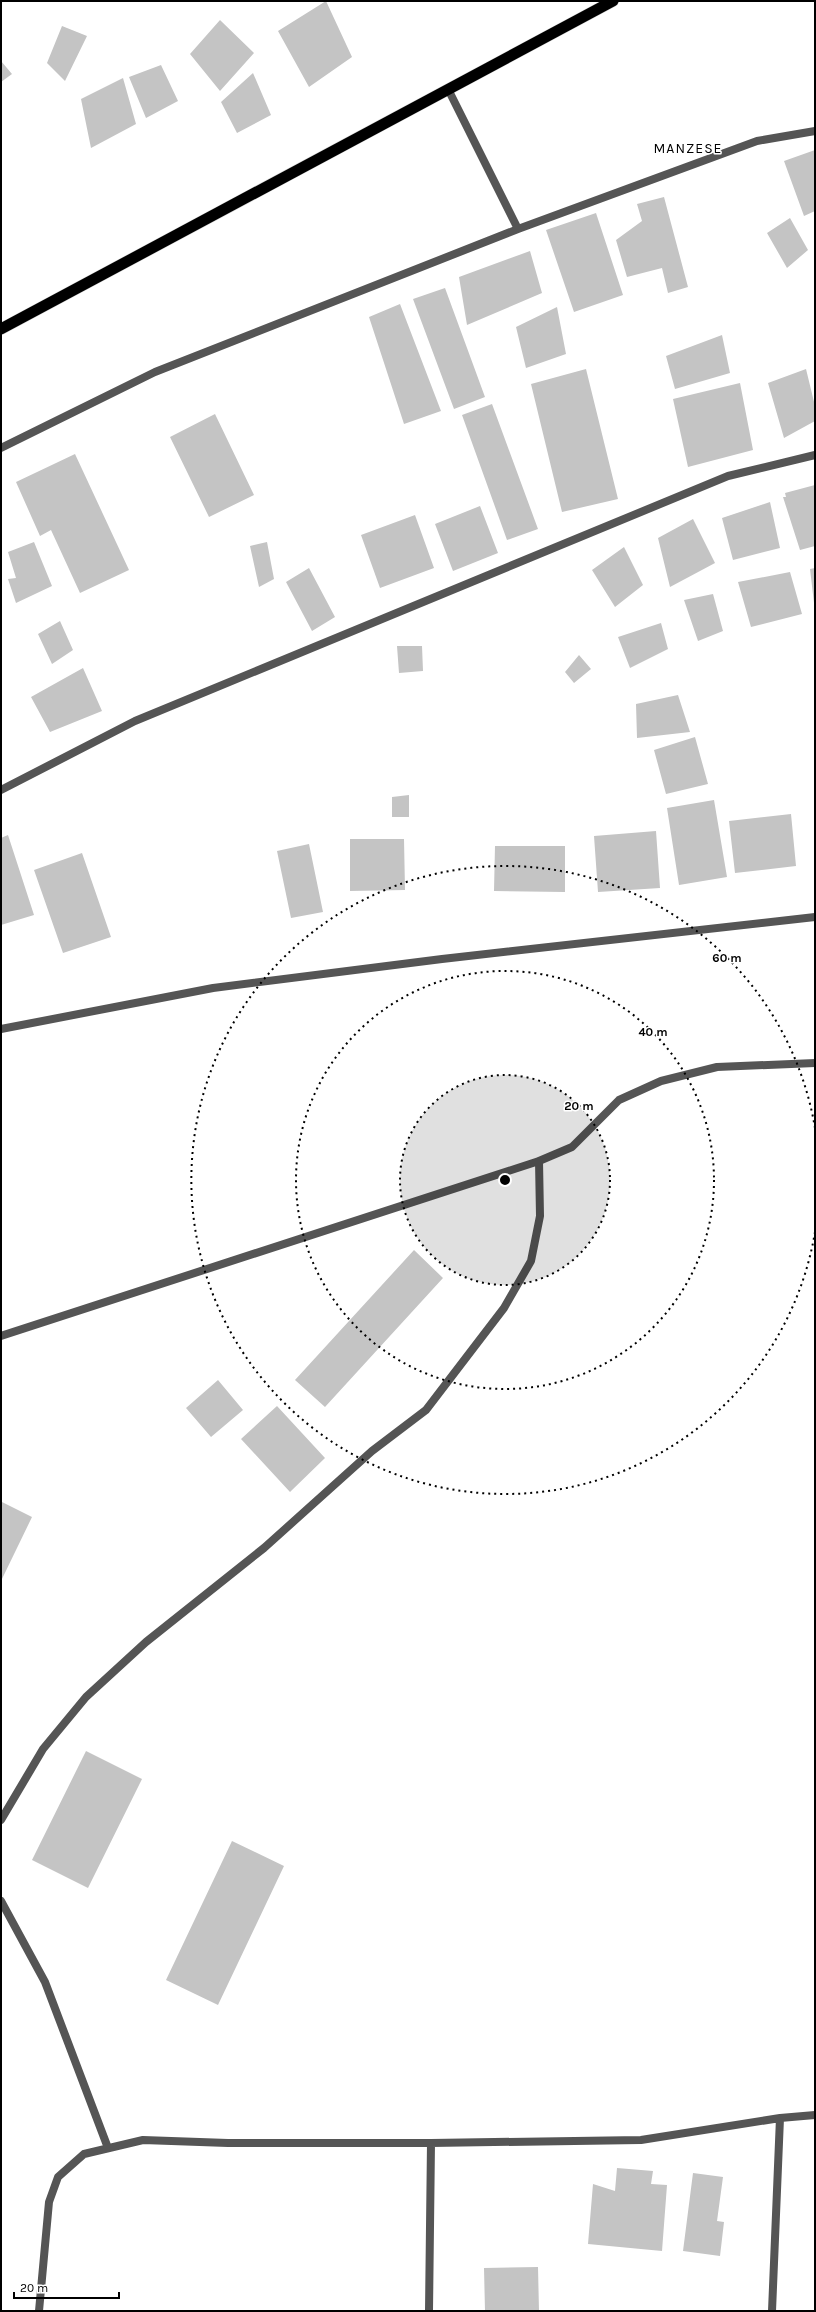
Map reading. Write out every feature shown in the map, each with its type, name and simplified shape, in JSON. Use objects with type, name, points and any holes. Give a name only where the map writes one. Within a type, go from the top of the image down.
[{"type":"highway","points":[[1,329],[613,1]]},
{"type":"street","points":[[448,89],[518,229]]},
{"type":"street","points":[[1,448],[155,372],[518,229],[757,141],[815,131]]},
{"type":"street","points":[[1,790],[135,721],[706,485],[728,476],[815,455]]},
{"type":"street","points":[[1,1029],[213,988],[442,959],[815,917]]},
{"type":"street","points":[[1,1336],[539,1161],[572,1147],[619,1100],[661,1081],[717,1068],[815,1064]]},
{"type":"street","points":[[1,1820],[43,1749],[86,1697],[158,1632],[264,1548],[372,1451],[426,1410],[504,1308],[531,1261],[540,1216],[539,1161]]},
{"type":"street","points":[[1,1901],[45,1982],[108,2148]]},
{"type":"street","points":[[39,2311],[49,2202],[58,2177],[84,2154],[143,2140],[228,2143],[431,2143],[641,2140],[780,2118],[815,2115]]},
{"type":"street","points":[[772,2311],[780,2118]]},
{"type":"street","points":[[429,2311],[431,2143]]},
{"type":"building","points":[[326,1],[352,57],[309,87],[278,31]]},
{"type":"building","points":[[220,20],[254,53],[220,91],[190,54]]},
{"type":"building","points":[[62,26],[87,36],[65,81],[47,63]]},
{"type":"building","points":[[1,61],[12,74],[1,82]]},
{"type":"building","points":[[161,65],[178,101],[146,118],[129,77]]},
{"type":"building","points":[[253,73],[271,115],[237,133],[221,102]]},
{"type":"building","points":[[123,78],[136,124],[91,148],[81,99]]},
{"type":"building","points":[[815,150],[815,211],[804,216],[784,161]]},
{"type":"building","points":[[664,197],[688,287],[668,293],[662,268],[627,277],[616,240],[642,221],[637,204]]},
{"type":"building","points":[[596,213],[623,295],[574,312],[546,230]]},
{"type":"building","points":[[790,218],[808,250],[787,268],[767,233]]},
{"type":"building","points":[[530,251],[542,293],[467,325],[459,277]]},
{"type":"building","points":[[445,288],[485,397],[454,409],[413,299]]},
{"type":"building","points":[[400,304],[441,411],[404,424],[369,317]]},
{"type":"building","points":[[557,307],[566,354],[526,368],[516,327]]},
{"type":"building","points":[[722,335],[730,373],[675,389],[666,356]]},
{"type":"building","points":[[586,369],[618,499],[562,512],[531,384]]},
{"type":"building","points":[[806,369],[815,406],[815,421],[784,438],[768,383]]},
{"type":"building","points":[[740,383],[753,450],[688,467],[673,399]]},
{"type":"building","points":[[492,404],[538,529],[507,540],[462,415]]},
{"type":"building","points":[[215,414],[254,495],[209,517],[170,437]]},
{"type":"building","points":[[75,454],[129,570],[80,593],[51,530],[40,536],[16,482]]},
{"type":"building","points":[[815,485],[815,546],[800,550],[783,497],[786,497],[785,493]]},
{"type":"building","points":[[770,502],[780,548],[733,560],[722,518]]},
{"type":"building","points":[[480,506],[498,553],[453,571],[435,524]]},
{"type":"building","points":[[415,515],[434,568],[380,588],[361,535]]},
{"type":"building","points":[[693,519],[715,563],[670,587],[658,538]]},
{"type":"building","points":[[34,542],[52,586],[16,603],[8,579],[16,578],[8,552]]},
{"type":"building","points":[[267,542],[274,579],[259,587],[250,546]]},
{"type":"building","points":[[624,547],[643,585],[615,607],[592,570]]},
{"type":"building","points":[[309,568],[335,617],[312,631],[286,582]]},
{"type":"building","points":[[815,568],[815,603],[814,603],[810,569]]},
{"type":"building","points":[[790,572],[802,614],[751,627],[738,582]]},
{"type":"building","points":[[713,594],[723,631],[698,641],[684,600]]},
{"type":"building","points":[[60,621],[73,650],[52,664],[38,634]]},
{"type":"building","points":[[661,623],[668,649],[630,668],[618,637]]},
{"type":"building","points":[[397,646],[422,646],[423,671],[399,673]]},
{"type":"building","points":[[579,655],[591,669],[574,683],[565,672]]},
{"type":"building","points":[[83,668],[102,711],[50,732],[31,697]]},
{"type":"building","points":[[678,695],[690,732],[637,738],[636,704]]},
{"type":"building","points":[[695,737],[708,784],[666,794],[654,750]]},
{"type":"building","points":[[409,795],[409,817],[392,817],[392,797]]},
{"type":"building","points":[[714,800],[727,877],[679,885],[667,808]]},
{"type":"building","points":[[791,814],[796,866],[735,873],[729,821]]},
{"type":"building","points":[[656,831],[660,888],[598,892],[594,836]]},
{"type":"building","points":[[8,835],[34,915],[1,925],[1,838]]},
{"type":"building","points":[[350,839],[404,839],[405,890],[350,891]]},
{"type":"building","points":[[309,844],[323,912],[291,918],[277,851]]},
{"type":"building","points":[[495,846],[565,846],[565,892],[494,891]]},
{"type":"building","points":[[82,853],[111,937],[63,953],[34,870]]},
{"type":"building","points":[[414,1250],[443,1278],[325,1407],[295,1380]]},
{"type":"building","points":[[218,1380],[243,1410],[211,1437],[186,1408]]},
{"type":"building","points":[[277,1406],[325,1458],[290,1492],[241,1439]]},
{"type":"building","points":[[2,1502],[32,1517],[1,1581],[1,1503]]},
{"type":"building","points":[[86,1751],[142,1779],[88,1888],[32,1860]]},
{"type":"building","points":[[232,1841],[284,1866],[218,2005],[166,1980]]},
{"type":"building","points":[[617,2168],[653,2171],[651,2184],[667,2185],[662,2251],[588,2244],[593,2184],[615,2191]]},
{"type":"building","points":[[693,2173],[723,2177],[717,2221],[724,2222],[720,2256],[683,2251]]},
{"type":"building","points":[[538,2267],[539,2311],[485,2311],[484,2268]]},
{"type":"district","name":"MANZESE","points":[[688,148]]}]
